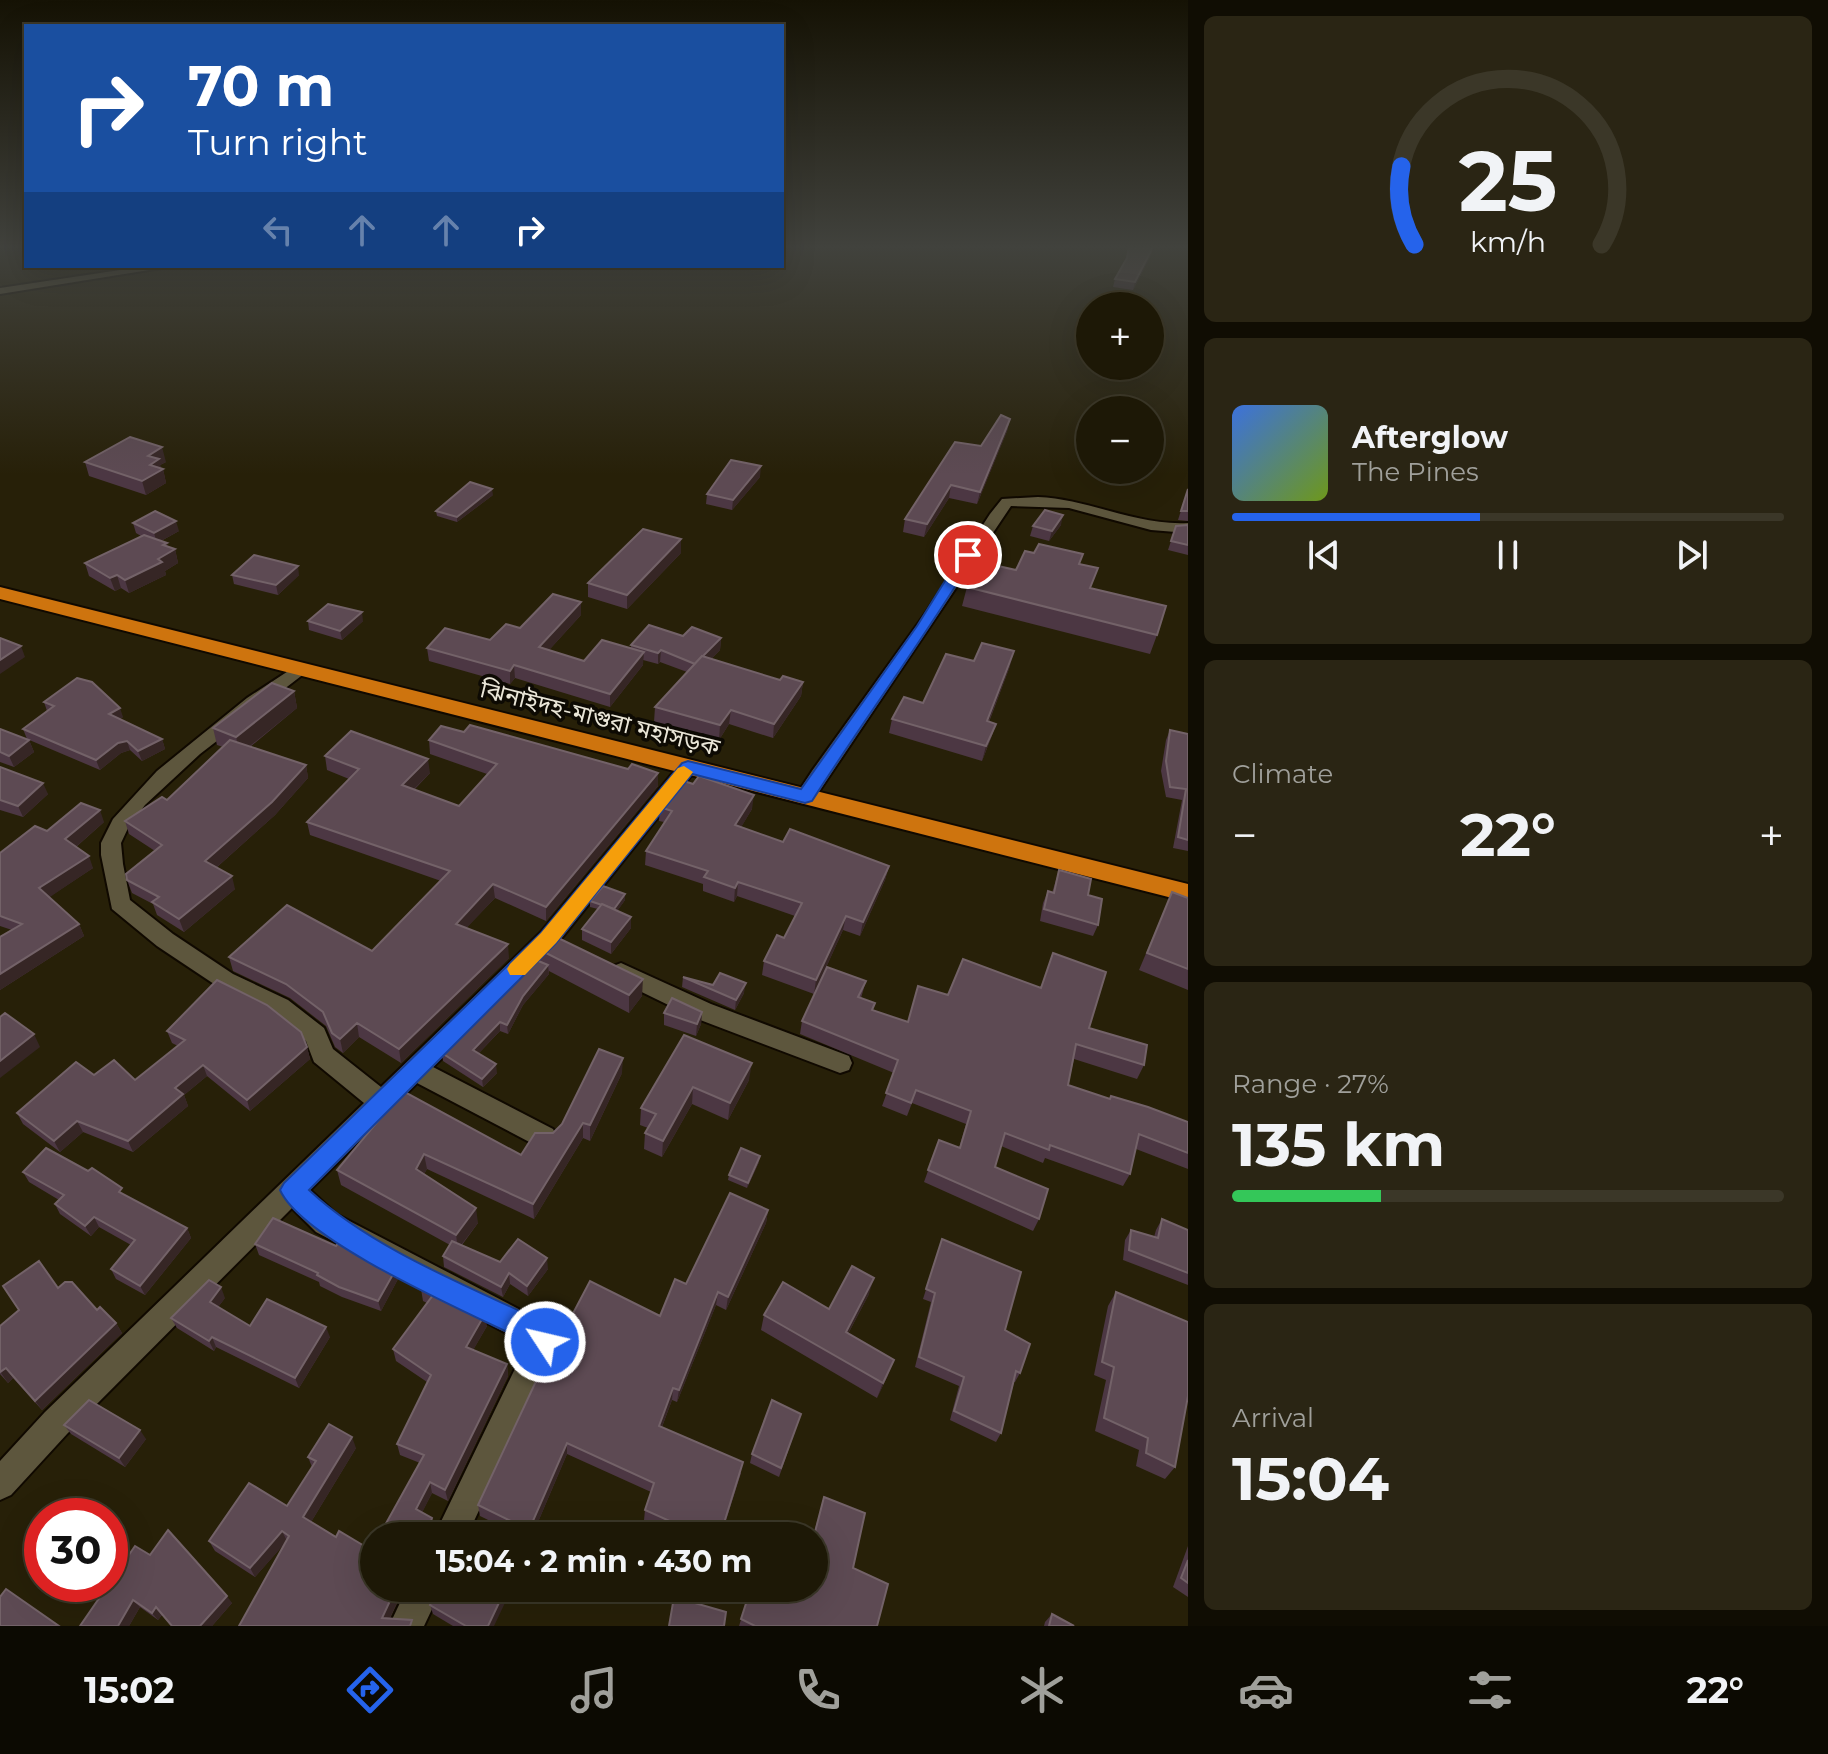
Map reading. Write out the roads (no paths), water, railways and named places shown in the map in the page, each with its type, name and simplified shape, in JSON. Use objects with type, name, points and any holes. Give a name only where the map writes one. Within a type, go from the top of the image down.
[{"type":"highway","name":"ঝিনাইদহ-মাগুরা মহাসড়ক","points":[[0,593],[1188,893]]},
{"type":"street","points":[[805,797],[869,700],[923,627],[983,531],[1007,502],[1037,500],[1074,505],[1140,523],[1188,528]]},
{"type":"street","points":[[299,669],[207,735],[125,818],[111,843],[120,903],[165,940],[225,980],[280,1007],[316,1035],[323,1055],[380,1101]]},
{"type":"street","points":[[0,1484],[56,1423],[549,938],[688,767]]},
{"type":"street","points":[[549,938],[577,951]]},
{"type":"street","points":[[605,965],[703,1011],[840,1063]]},
{"type":"street","points":[[417,1071],[544,1137]]},
{"type":"street","points":[[292,1190],[326,1223],[545,1338],[457,1522]]},
{"type":"street","points":[[406,1626],[418,1602]]}]
